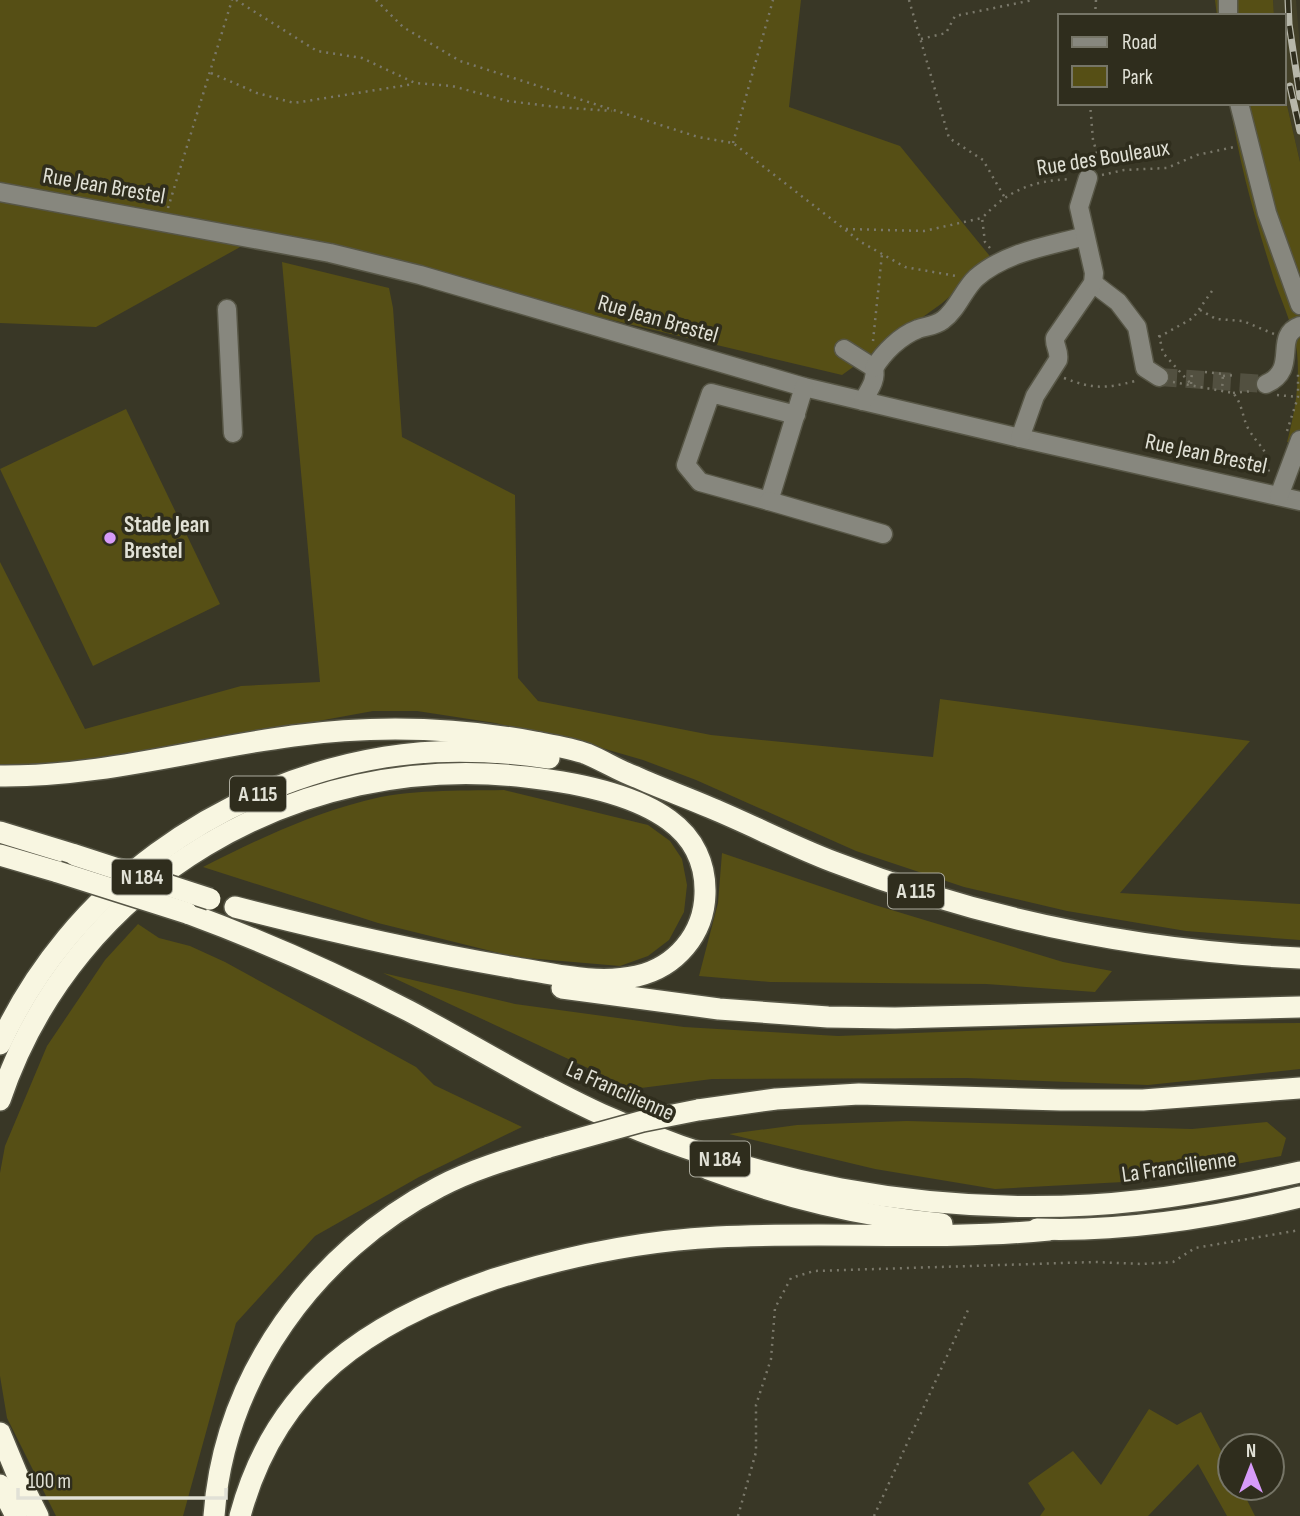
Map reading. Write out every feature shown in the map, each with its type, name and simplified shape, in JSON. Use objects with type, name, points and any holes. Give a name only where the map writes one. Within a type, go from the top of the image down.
[{"type":"highway","points":[[0,776],[100,770],[289,737],[396,729],[469,732],[540,743],[587,754],[616,769]]},
{"type":"highway","name":"A 115","points":[[0,1044],[29,990],[52,957],[98,904],[127,877],[181,836],[254,796],[308,775],[386,756],[418,753],[500,752],[559,760],[598,771],[616,769],[832,861],[944,901],[994,915],[1102,938],[1234,955],[1300,958]]},
{"type":"highway","points":[[0,1100],[15,1061],[47,1001],[68,971],[116,915],[165,873],[212,840],[258,817],[330,791],[401,776],[450,772],[533,778],[601,791],[650,809],[677,827],[693,844],[700,857],[705,892],[698,928],[683,950],[655,970],[621,979],[569,977],[488,963],[337,932],[235,907]]},
{"type":"highway","name":"N 184","points":[[0,832],[314,932],[464,970],[606,996],[719,1009],[828,1017],[895,1018],[1300,1007]]},
{"type":"highway","name":"La Francilienne","points":[[0,855],[234,930],[344,978],[595,1111],[676,1144],[791,1178],[868,1194],[982,1205],[1092,1205],[1200,1192],[1300,1171]]},
{"type":"highway","points":[[483,1053],[578,1111],[625,1135],[687,1161],[788,1197],[871,1216],[1049,1230]]},
{"type":"highway","points":[[214,1516],[226,1448],[242,1398],[279,1329],[310,1287],[368,1233],[412,1201],[474,1172],[549,1147],[643,1121],[776,1099],[859,1094],[1143,1100],[1300,1088]]},
{"type":"highway","points":[[240,1516],[253,1478],[277,1430],[312,1384],[356,1344],[397,1319],[473,1287],[569,1258],[627,1246],[686,1239],[780,1235],[939,1236],[1152,1225],[1300,1198]]},
{"type":"highway","points":[[0,1433],[16,1474],[38,1516]]},
{"type":"highway","points":[[0,1485],[16,1516]]},
{"type":"highway","points":[[0,1510],[3,1516]]},
{"type":"street","points":[[1240,105],[1267,213],[1300,304]]},
{"type":"street","points":[[1020,438],[1035,396],[1051,373],[1059,353],[1055,338],[1093,283],[1094,273],[1079,207],[1088,178]]},
{"type":"street","name":"Rue Jean Brestel","points":[[0,192],[264,239],[420,275],[804,387],[1020,438],[1278,486],[1300,501]]},
{"type":"street","points":[[863,401],[876,374],[877,364],[904,337],[944,320],[965,295],[974,279],[1001,262],[1085,236]]},
{"type":"street","points":[[1093,283],[1118,302],[1137,327],[1145,368],[1155,379]]},
{"type":"street","points":[[227,309],[233,433]]},
{"type":"street","points":[[1266,384],[1278,379],[1283,370],[1294,331]]},
{"type":"street","points":[[844,349],[877,364]]},
{"type":"street","points":[[769,501],[804,387]]},
{"type":"street","points":[[796,415],[711,393],[686,465],[700,482],[883,534]]},
{"type":"street","points":[[1278,486],[1293,436]]},
{"type":"path","points":[[164,222],[234,0],[317,51],[362,58],[415,83]]},
{"type":"path","points":[[376,0],[403,27],[460,61],[698,137],[733,143],[845,229],[905,267],[974,279]]},
{"type":"path","points":[[733,143],[773,0]]},
{"type":"path","points":[[909,0],[950,138],[982,160],[1005,198]]},
{"type":"path","points":[[921,39],[946,33],[954,16],[1033,0]]},
{"type":"path","points":[[211,73],[257,93],[294,103],[415,83],[452,86],[508,101],[618,111]]},
{"type":"path","points":[[1088,178],[1099,160],[1093,140],[1090,105]]},
{"type":"path","name":"Rue des Bouleaux","points":[[982,218],[1023,186],[1054,180],[1088,178],[1124,170],[1167,168],[1197,155],[1249,143]]},
{"type":"path","points":[[845,229],[924,231],[982,218],[985,242],[1001,262]]},
{"type":"path","points":[[877,364],[873,345],[882,254]]},
{"type":"path","points":[[1191,384],[1163,353],[1159,336],[1182,326],[1200,310],[1212,291]]},
{"type":"path","points":[[1200,310],[1216,319],[1243,321],[1276,335],[1294,331]]},
{"type":"path","points":[[1293,436],[1298,397],[1298,365]]},
{"type":"path","points":[[1191,384],[1192,372]]},
{"type":"path","points":[[1205,372],[1223,376],[1235,375]]},
{"type":"path","points":[[1051,373],[1089,387],[1112,387],[1155,379],[1233,393],[1238,398],[1248,429],[1263,446],[1269,458],[1278,486]]},
{"type":"path","points":[[1222,391],[1223,376]]},
{"type":"path","points":[[1274,466],[1278,486]]},
{"type":"path","points":[[738,1516],[756,1452],[756,1405],[771,1359],[775,1308],[791,1278],[814,1271],[1172,1262],[1195,1248],[1300,1230]]},
{"type":"path","points":[[874,1516],[968,1310]]},
{"type":"shaded area","points":[[1273,0],[1296,0],[1300,48],[1300,162],[1286,101],[1286,14],[1274,14]]},
{"type":"green space","points":[[0,0],[801,0],[789,107],[900,146],[993,260],[941,304],[842,375],[260,236],[96,327],[0,323]]},
{"type":"green space","points":[[1215,0],[1273,0],[1274,14],[1217,14]]},
{"type":"green space","points":[[1286,101],[1300,162],[1300,443],[1287,442],[1297,386],[1296,343],[1269,263],[1238,149],[1230,105],[1286,105]]},
{"type":"green space","points":[[282,262],[389,288],[393,308],[402,437],[515,495],[518,678],[538,701],[711,735],[933,757],[940,699],[1250,741],[1120,893],[1300,904],[1300,940],[1186,931],[1067,911],[964,887],[856,851],[696,780],[643,760],[588,744],[495,723],[417,711],[373,711],[75,762],[0,766],[0,562],[85,729],[241,686],[320,682]]},
{"type":"green space","name":"Stade Jean Brestel","points":[[126,409],[220,604],[93,666],[0,469]]},
{"type":"green space","points":[[504,790],[648,825],[670,841],[682,859],[687,885],[684,912],[669,940],[648,956],[620,966],[515,957],[378,923],[203,867],[282,830],[364,801],[416,793]]},
{"type":"green space","points":[[722,853],[875,905],[1063,962],[1112,971],[1095,992],[986,984],[770,982],[699,976],[718,903]]},
{"type":"green space","points":[[138,924],[159,938],[190,946],[225,962],[416,1067],[434,1085],[522,1127],[419,1177],[315,1236],[236,1323],[183,1516],[56,1516],[7,1418],[0,1376],[0,1173],[5,1146],[47,1046],[105,960]]},
{"type":"green space","points":[[383,973],[515,1004],[684,1027],[838,1036],[1148,1024],[1300,1023],[1300,1069],[1148,1085],[967,1078],[712,1079],[633,1089]]},
{"type":"green space","points":[[907,1121],[1192,1129],[1267,1122],[1286,1138],[1281,1156],[1142,1181],[995,1189],[875,1169],[729,1134],[797,1125]]},
{"type":"green space","points":[[1149,1409],[1177,1425],[1201,1412],[1216,1441],[1216,1496],[1198,1464],[1148,1516],[1040,1516],[1045,1509],[1028,1483],[1073,1451],[1101,1485]]},
{"type":"green space","points":[[1219,1502],[1248,1502],[1255,1516],[1227,1516]]},
{"type":"tunnel","points":[[1159,377],[1266,384]]},
{"type":"railway","points":[[1288,0],[1300,97]]},
{"type":"railway","points":[[1290,86],[1300,131]]},
{"type":"place","name":"Stade Jean Brestel","points":[[110,538]]}]
